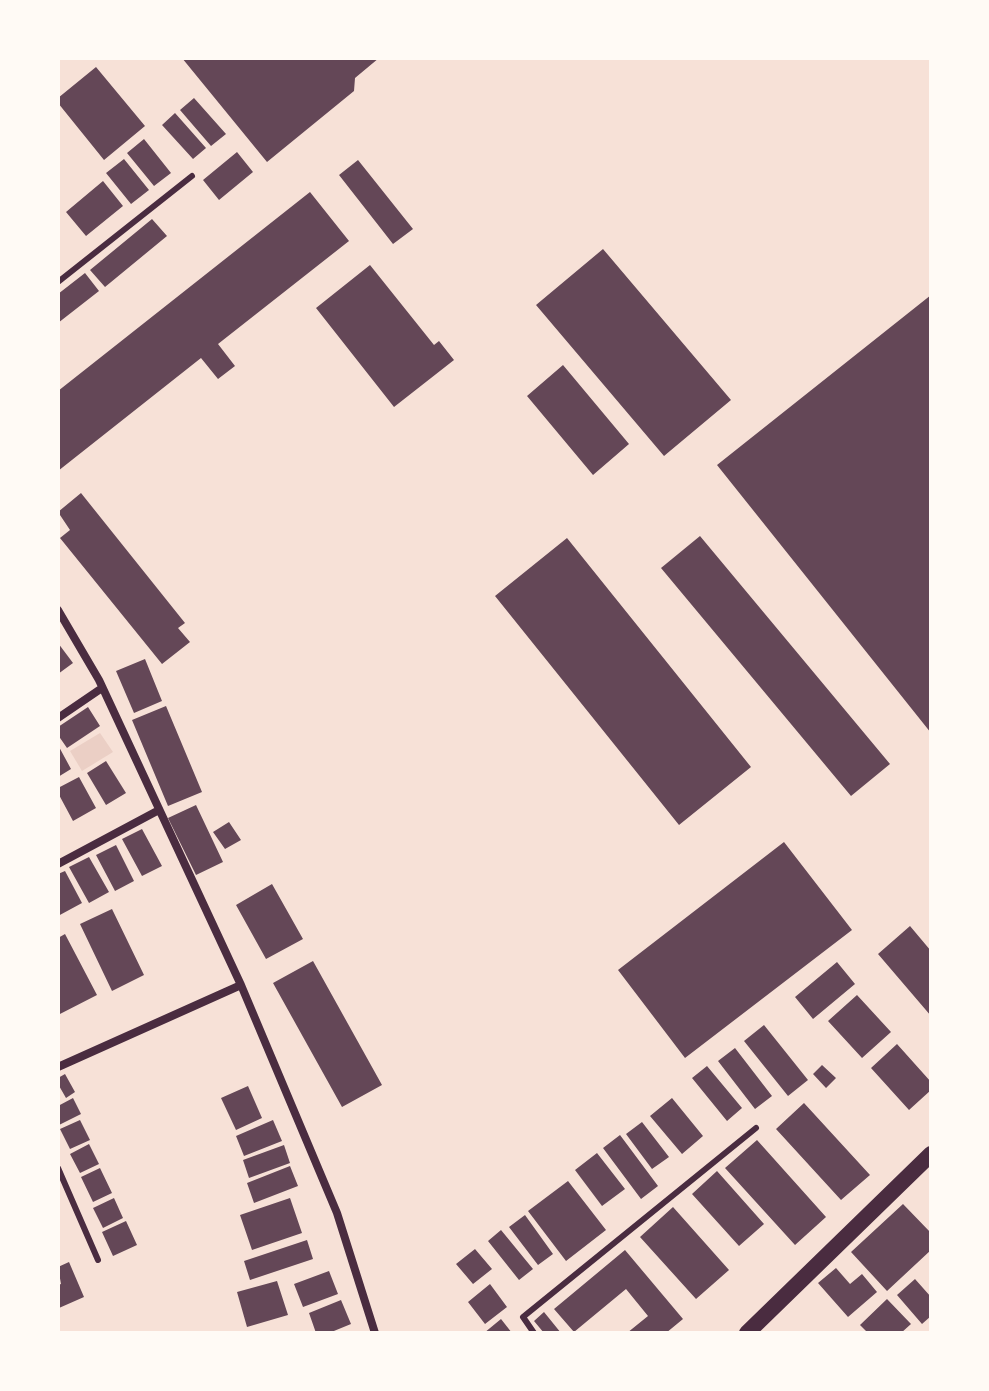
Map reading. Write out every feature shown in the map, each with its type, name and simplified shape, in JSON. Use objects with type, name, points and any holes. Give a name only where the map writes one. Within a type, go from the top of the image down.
[{"type":"main road","points":[[747,1333],[931,1154]]},
{"type":"street","points":[[58,610],[102,688],[241,985],[337,1213],[375,1333]]},
{"type":"street","points":[[58,718],[102,688]]},
{"type":"street","points":[[58,864],[159,810]]},
{"type":"street","points":[[58,1067],[241,985]]},
{"type":"lane","points":[[58,282],[192,176]]},
{"type":"lane","points":[[534,1333],[523,1317],[756,1128]]},
{"type":"lane","points":[[58,1168],[98,1260]]},
{"type":"shaded area","points":[[100,733],[113,752],[82,771],[70,751]]},
{"type":"building","points":[[182,58],[379,58],[355,78],[354,91],[267,162]]},
{"type":"building","points":[[96,67],[145,126],[104,160],[58,103],[58,98]]},
{"type":"building","points":[[194,98],[226,134],[211,146],[180,110]]},
{"type":"building","points":[[175,113],[206,148],[193,159],[162,125]]},
{"type":"building","points":[[144,139],[171,173],[154,186],[127,153]]},
{"type":"building","points":[[237,152],[253,172],[219,200],[203,180]]},
{"type":"building","points":[[124,159],[149,190],[131,204],[106,173]]},
{"type":"building","points":[[358,160],[413,229],[393,244],[339,175]]},
{"type":"building","points":[[103,181],[123,206],[86,236],[66,212]]},
{"type":"building","points":[[310,192],[349,241],[218,344],[235,366],[218,379],[201,358],[58,471],[58,391]]},
{"type":"building","points":[[152,219],[167,236],[105,287],[90,270]]},
{"type":"building","points":[[603,249],[731,400],[664,456],[536,305]]},
{"type":"building","points":[[370,265],[434,345],[439,341],[454,360],[394,407],[316,308]]},
{"type":"building","points":[[85,273],[99,291],[58,323],[58,294]]},
{"type":"building","points":[[931,295],[931,733],[717,465]]},
{"type":"building","points":[[563,365],[629,444],[593,475],[527,396]]},
{"type":"building","points":[[81,493],[185,623],[178,628],[190,642],[162,664],[60,538],[70,530],[58,512]]},
{"type":"building","points":[[700,536],[890,764],[851,796],[661,568]]},
{"type":"building","points":[[567,538],[751,767],[679,825],[495,596]]},
{"type":"building","points":[[58,643],[73,663],[58,674]]},
{"type":"building","points":[[145,659],[162,701],[134,713],[116,671]]},
{"type":"building","points":[[166,706],[202,792],[168,806],[132,720]]},
{"type":"building","points":[[88,707],[100,726],[67,748],[58,735],[58,727]]},
{"type":"building","points":[[58,745],[71,769],[58,777]]},
{"type":"building","points":[[106,761],[126,793],[106,805],[87,773]]},
{"type":"building","points":[[79,777],[96,808],[73,821],[58,788]]},
{"type":"building","points":[[196,805],[223,862],[196,875],[168,818]]},
{"type":"building","points":[[229,822],[241,840],[225,849],[213,832]]},
{"type":"building","points":[[142,829],[162,866],[142,876],[122,839]]},
{"type":"building","points":[[784,842],[852,930],[685,1058],[618,970]]},
{"type":"building","points":[[116,845],[134,881],[115,891],[96,855]]},
{"type":"building","points":[[89,857],[109,892],[89,903],[69,867]]},
{"type":"building","points":[[65,871],[82,903],[58,916],[58,874]]},
{"type":"building","points":[[272,884],[303,939],[266,959],[236,905]]},
{"type":"building","points":[[112,909],[144,975],[112,991],[80,924]]},
{"type":"building","points":[[910,926],[931,951],[931,1016],[878,954]]},
{"type":"building","points":[[65,934],[97,995],[58,1015],[58,938]]},
{"type":"building","points":[[313,961],[382,1085],[342,1107],[273,983]]},
{"type":"building","points":[[837,962],[855,984],[813,1019],[795,997]]},
{"type":"building","points":[[857,995],[891,1032],[862,1058],[828,1021]]},
{"type":"building","points":[[764,1025],[808,1080],[788,1096],[744,1041]]},
{"type":"building","points":[[897,1044],[931,1082],[931,1090],[909,1110],[871,1068]]},
{"type":"building","points":[[735,1048],[772,1096],[755,1109],[718,1061]]},
{"type":"building","points":[[822,1065],[836,1078],[826,1088],[813,1074]]},
{"type":"building","points":[[707,1066],[742,1108],[727,1121],[692,1078]]},
{"type":"building","points":[[65,1074],[75,1092],[66,1098],[58,1084],[58,1078]]},
{"type":"building","points":[[248,1086],[262,1118],[236,1130],[221,1098]]},
{"type":"building","points":[[73,1098],[81,1114],[59,1125],[58,1106]]},
{"type":"building","points":[[672,1098],[703,1136],[682,1154],[650,1116]]},
{"type":"building","points":[[804,1103],[870,1175],[841,1200],[776,1129]]},
{"type":"building","points":[[80,1120],[90,1140],[70,1149],[60,1129]]},
{"type":"building","points":[[273,1120],[282,1141],[244,1156],[236,1136]]},
{"type":"building","points":[[642,1122],[669,1157],[652,1169],[626,1134]]},
{"type":"building","points":[[620,1135],[658,1186],[641,1199],[603,1148]]},
{"type":"building","points":[[757,1140],[826,1217],[795,1245],[725,1168]]},
{"type":"building","points":[[89,1144],[99,1164],[80,1173],[70,1154]]},
{"type":"building","points":[[284,1145],[290,1163],[249,1178],[243,1160]]},
{"type":"building","points":[[597,1153],[625,1189],[602,1206],[575,1170]]},
{"type":"building","points":[[290,1166],[298,1186],[254,1203],[247,1183]]},
{"type":"building","points":[[100,1168],[112,1193],[93,1202],[81,1177]]},
{"type":"building","points":[[717,1171],[764,1224],[739,1246],[692,1194]]},
{"type":"building","points":[[568,1181],[606,1230],[566,1261],[528,1211]]},
{"type":"building","points":[[114,1198],[123,1218],[103,1228],[93,1208]]},
{"type":"building","points":[[290,1198],[302,1233],[252,1250],[240,1215]]},
{"type":"building","points":[[903,1204],[931,1233],[931,1250],[887,1291],[851,1252]]},
{"type":"building","points":[[673,1207],[729,1270],[696,1299],[640,1237]]},
{"type":"building","points":[[525,1215],[553,1254],[538,1265],[509,1227]]},
{"type":"building","points":[[126,1221],[137,1245],[113,1256],[102,1232]]},
{"type":"building","points":[[501,1230],[533,1269],[519,1280],[488,1241]]},
{"type":"building","points":[[307,1240],[313,1259],[250,1280],[244,1261]]},
{"type":"building","points":[[475,1249],[492,1269],[473,1284],[456,1264]]},
{"type":"building","points":[[625,1250],[683,1319],[666,1333],[627,1333],[648,1316],[626,1289],[574,1332],[554,1309]]},
{"type":"building","points":[[69,1262],[84,1297],[59,1308],[58,1285],[61,1284],[58,1267]]},
{"type":"building","points":[[836,1268],[850,1284],[862,1274],[877,1292],[848,1317],[818,1283]]},
{"type":"building","points":[[329,1271],[338,1294],[303,1307],[294,1284]]},
{"type":"building","points":[[915,1279],[931,1297],[931,1316],[922,1324],[897,1295]]},
{"type":"building","points":[[277,1281],[288,1315],[247,1327],[237,1292]]},
{"type":"building","points":[[490,1284],[507,1307],[485,1324],[468,1302]]},
{"type":"building","points":[[887,1299],[911,1324],[901,1333],[868,1333],[860,1325]]},
{"type":"building","points":[[341,1300],[351,1324],[329,1333],[316,1333],[309,1313]]},
{"type":"building","points":[[544,1312],[561,1333],[544,1333],[534,1321]]},
{"type":"building","points":[[501,1319],[512,1333],[484,1333]]}]
